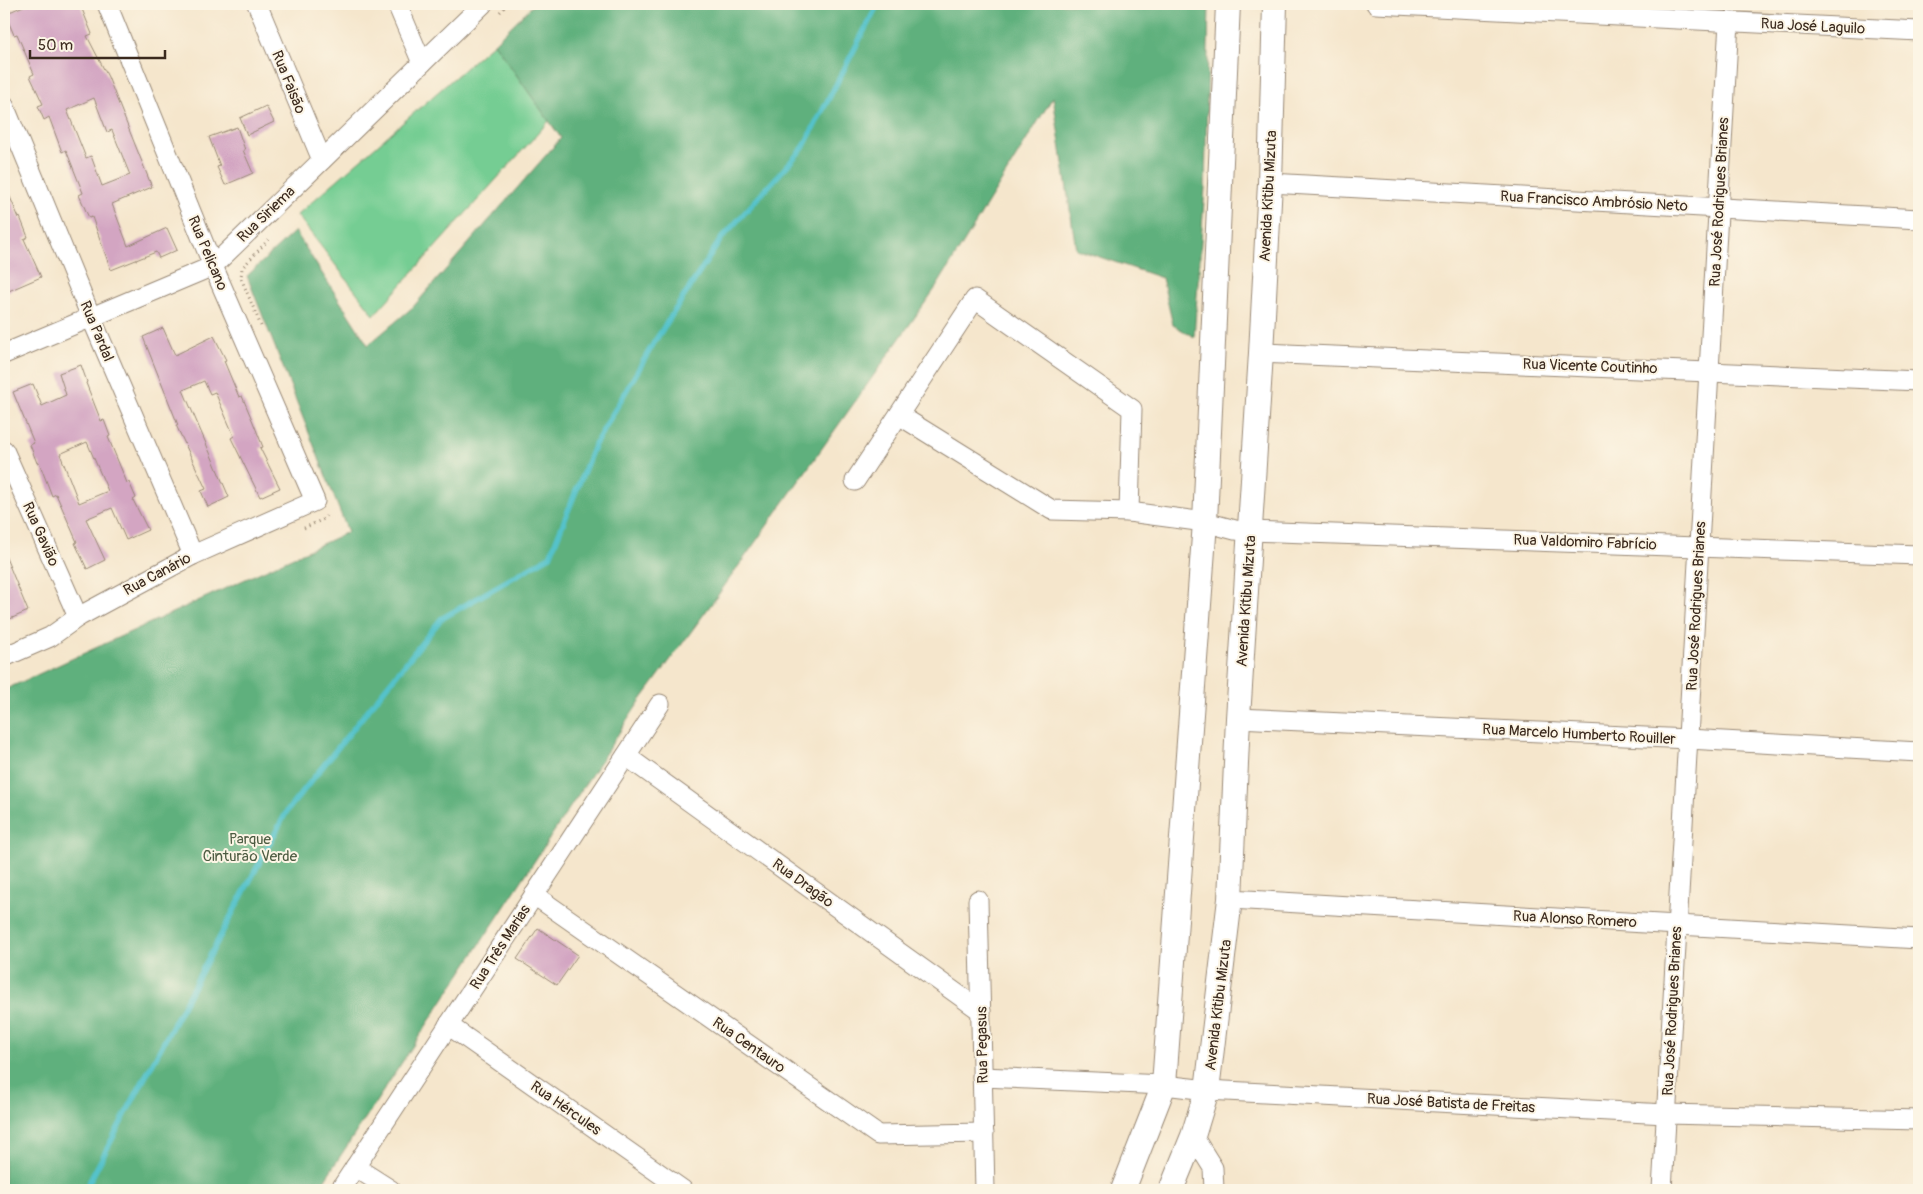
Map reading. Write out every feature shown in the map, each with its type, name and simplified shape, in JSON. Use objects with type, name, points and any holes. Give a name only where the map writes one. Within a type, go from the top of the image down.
[{"type":"street","name":"Rua Pelicano","points":[[107,4],[213,266],[315,501]]},
{"type":"street","name":"Rua Faisão","points":[[257,4],[322,160]]},
{"type":"street","points":[[397,4],[422,63]]},
{"type":"street","name":"Rua Siriema","points":[[4,354],[213,266],[482,4]]},
{"type":"street","points":[[1123,1190],[1164,1085],[1205,522],[1228,4]]},
{"type":"street","name":"Avenida Kitibu Mizuta","points":[[1171,1190],[1193,1136],[1207,1090],[1230,899],[1238,718],[1270,183],[1276,4]]},
{"type":"street","name":"Rua José Laguilo","points":[[1376,4],[1919,32]]},
{"type":"street","name":"Rua José Rodrigues Brianes","points":[[1662,1190],[1729,22]]},
{"type":"street","name":"Rua Pardal","points":[[4,105],[91,317],[193,554]]},
{"type":"street","name":"Rua Francisco Ambrósio Neto","points":[[1270,183],[1919,219]]},
{"type":"street","points":[[854,481],[975,300],[1132,409],[1129,512]]},
{"type":"street","name":"Rua Vicente Coutinho","points":[[1261,353],[1919,381]]},
{"type":"street","name":"Rua Valdomiro Fabrício","points":[[899,415],[1052,510],[1129,512],[1205,522],[1236,530],[1250,531],[1919,555]]},
{"type":"street","name":"Rua Gavião","points":[[4,450],[78,617]]},
{"type":"street","name":"Rua Canário","points":[[4,657],[50,638],[78,617],[193,554],[315,501]]},
{"type":"street","name":"Rua Três Marias","points":[[340,1190],[660,704]]},
{"type":"street","name":"Rua Marcelo Humberto Rouiller","points":[[1238,718],[1919,752]]},
{"type":"street","name":"Rua Dragão","points":[[626,756],[981,1010]]},
{"type":"street","name":"Rua Centauro","points":[[534,895],[878,1135],[984,1133]]},
{"type":"street","name":"Rua Alonso Romero","points":[[1230,899],[1919,939]]},
{"type":"street","name":"Rua Pegasus","points":[[978,900],[985,1190]]},
{"type":"street","name":"Rua Hércules","points":[[448,1026],[683,1190]]},
{"type":"street","name":"Rua José Batista de Freitas","points":[[982,1077],[1164,1085],[1207,1090],[1666,1114],[1919,1120]]},
{"type":"street","points":[[1193,1136],[1213,1168],[1214,1190]]},
{"type":"street","points":[[355,1166],[390,1190]]},
{"type":"green space","name":"Parque Cinturão Verde","points":[[534,4],[1209,4],[1205,187],[1194,337],[1173,325],[1162,278],[1076,249],[1053,97],[937,286],[718,595],[638,704],[318,1190],[4,1190],[4,690],[348,532],[247,276],[295,231],[368,345],[413,307],[561,138],[494,43]]},
{"type":"green space","points":[[494,43],[549,121],[374,315],[297,215]]},
{"type":"building","points":[[28,4],[80,4],[92,34],[87,36],[108,77],[152,187],[112,204],[128,246],[167,228],[177,250],[159,258],[156,252],[111,270],[92,217],[89,218],[79,195],[83,193],[66,150],[62,152],[49,117],[44,120],[38,106],[43,104],[30,76],[34,74],[17,34],[14,35],[5,14]],"holes":[[[94,98],[107,132],[112,130],[130,175],[102,186],[91,156],[86,158],[67,110]]]},
{"type":"building","points":[[266,106],[274,122],[247,135],[240,118]]},
{"type":"building","points":[[237,127],[245,150],[243,150],[253,173],[225,185],[217,167],[220,166],[209,137]]},
{"type":"building","points":[[4,183],[28,237],[24,239],[41,277],[4,293]]},
{"type":"building","points":[[163,328],[175,355],[214,336],[226,360],[224,361],[239,397],[242,396],[253,422],[263,447],[260,448],[280,488],[260,497],[231,438],[234,436],[215,392],[210,394],[204,381],[183,390],[229,497],[208,507],[201,491],[206,489],[176,425],[178,425],[143,337]]},
{"type":"building","points":[[81,365],[101,421],[104,420],[110,436],[108,437],[127,483],[129,482],[136,498],[133,500],[148,530],[126,540],[112,508],[86,519],[105,560],[87,569],[56,494],[52,496],[39,462],[37,463],[30,445],[34,443],[13,392],[33,384],[42,406],[66,395],[59,373]],"holes":[[[87,442],[108,491],[79,503],[60,454]]]},
{"type":"building","points":[[4,553],[28,611],[10,619],[4,605]]},
{"type":"building","points":[[538,928],[578,955],[557,985],[517,959]]},
{"type":"waterway","points":[[85,1190],[287,811],[441,619],[550,556],[594,446],[655,341],[721,239],[803,148],[878,4]]}]
